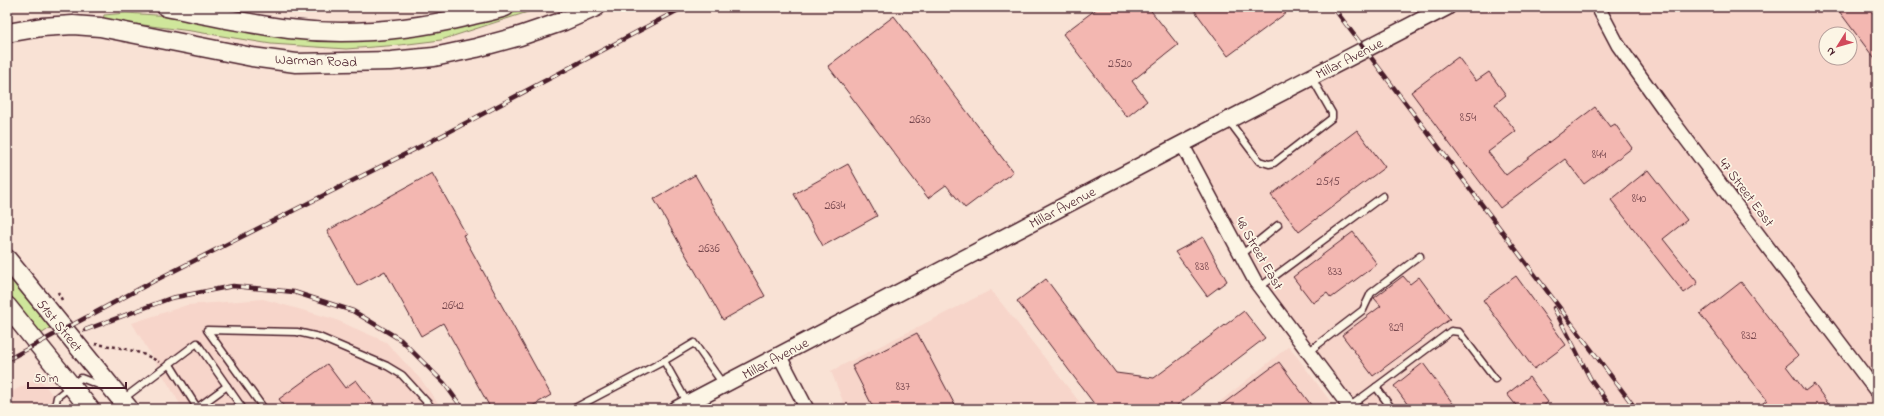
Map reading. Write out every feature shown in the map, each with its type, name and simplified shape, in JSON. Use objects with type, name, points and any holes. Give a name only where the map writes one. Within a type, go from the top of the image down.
[{"type":"main road","name":"Warman Road","points":[[166,7],[236,21],[291,29],[345,32],[397,29],[439,23],[505,7]]},
{"type":"main road","name":"Warman Road","points":[[7,33],[73,25],[115,30],[252,57],[296,63],[391,61],[434,57],[476,48],[520,36],[564,21],[596,7]]},
{"type":"main road","name":"51st Street","points":[[7,259],[122,400]]},
{"type":"main road","name":"51st Street","points":[[7,306],[87,408]]},
{"type":"street","name":"Millar Avenue","points":[[682,406],[1228,120],[1448,7]]},
{"type":"street","name":"47 Street East","points":[[1598,7],[1618,45],[1665,111],[1877,392]]},
{"type":"street","name":"48 Street East","points":[[1182,144],[1260,287],[1350,408]]},
{"type":"street","points":[[779,355],[807,409]]},
{"type":"lane","points":[[1228,120],[1260,161],[1269,164],[1274,163],[1332,118],[1332,113],[1311,77]]},
{"type":"lane","points":[[1260,287],[1383,196]]},
{"type":"lane","points":[[1241,254],[1278,226]]},
{"type":"lane","points":[[1308,352],[1363,310],[1371,292],[1420,256]]},
{"type":"lane","points":[[264,409],[207,330],[298,332],[319,337],[387,366],[402,375],[433,409]]},
{"type":"lane","points":[[1350,408],[1451,331],[1455,330],[1459,332],[1495,379]]},
{"type":"lane","points":[[55,408],[57,397],[81,378],[122,400],[197,342],[243,409]]},
{"type":"lane","points":[[573,409],[664,361],[694,343],[723,385]]},
{"type":"lane","points":[[664,361],[682,406]]},
{"type":"lane","points":[[168,365],[198,408],[227,386]]},
{"type":"lane","points":[[1376,387],[1392,409]]},
{"type":"path","points":[[291,7],[338,10],[389,7]]},
{"type":"path","points":[[58,292],[65,308]]},
{"type":"path","points":[[92,344],[119,347],[144,353],[168,365]]},
{"type":"shaded area","points":[[1447,7],[1877,7],[1877,409],[1351,409],[1255,281],[1182,144]]},
{"type":"shaded area","points":[[991,290],[1085,409],[846,409],[831,371]]},
{"type":"shaded area","points":[[263,299],[334,319],[386,342],[422,381],[442,409],[183,409],[132,323],[187,305]]},
{"type":"shaded area","points":[[1289,346],[1336,409],[1211,409]]},
{"type":"shaded area","points":[[39,378],[64,409],[7,409],[7,394]]},
{"type":"green space","points":[[531,7],[537,7],[537,9],[441,40],[346,49],[271,44],[191,31],[103,20],[104,15],[126,13],[171,16],[266,34],[511,13]]},
{"type":"green space","points":[[7,275],[50,328],[41,334],[7,292]]},
{"type":"building","points":[[1099,7],[1148,7],[1178,45],[1132,81],[1147,101],[1127,117],[1063,34]]},
{"type":"building","points":[[1192,7],[1281,7],[1286,13],[1228,56]]},
{"type":"building","points":[[1836,7],[1877,7],[1877,62],[1858,37],[1858,26],[1850,26]]},
{"type":"building","points":[[894,16],[1013,172],[965,208],[946,185],[928,198],[828,66]]},
{"type":"building","points":[[1458,57],[1476,81],[1489,72],[1506,95],[1495,104],[1516,131],[1488,152],[1506,175],[1595,107],[1610,127],[1615,124],[1632,148],[1584,184],[1565,159],[1500,208],[1468,166],[1467,167],[1411,92]]},
{"type":"building","points":[[1357,130],[1385,167],[1299,232],[1271,195]]},
{"type":"building","points":[[848,164],[877,216],[823,246],[794,194]]},
{"type":"building","points":[[1648,170],[1687,220],[1663,239],[1698,283],[1684,293],[1611,200]]},
{"type":"building","points":[[432,173],[466,234],[463,235],[551,395],[527,409],[491,409],[443,323],[421,336],[385,271],[357,286],[327,231]]},
{"type":"building","points":[[695,175],[765,296],[723,320],[654,199]]},
{"type":"building","points":[[1353,232],[1377,264],[1331,298],[1327,293],[1313,303],[1293,277]]},
{"type":"building","points":[[1203,237],[1227,281],[1207,296],[1175,252]]},
{"type":"building","points":[[1403,276],[1410,284],[1419,277],[1450,319],[1373,376],[1342,335],[1381,306],[1374,298]]},
{"type":"building","points":[[1516,276],[1566,345],[1534,369],[1483,300]]},
{"type":"building","points":[[1046,279],[1116,373],[1154,378],[1244,311],[1265,338],[1172,409],[1098,409],[1017,301]]},
{"type":"building","points":[[1741,282],[1798,356],[1786,366],[1805,391],[1814,384],[1832,409],[1755,409],[1767,400],[1700,314]]},
{"type":"building","points":[[917,333],[957,409],[874,409],[852,366]]},
{"type":"building","points":[[1279,362],[1314,409],[1216,409]]},
{"type":"building","points":[[1423,363],[1457,409],[1411,409],[1394,386]]},
{"type":"building","points":[[327,364],[345,388],[356,380],[378,409],[286,409],[279,399]]},
{"type":"building","points":[[1529,377],[1548,402],[1540,409],[1519,409],[1507,394]]},
{"type":"railway","points":[[7,360],[154,281],[443,135],[684,7]]},
{"type":"railway","points":[[1333,7],[1636,409]]},
{"type":"railway","points":[[85,330],[171,298],[233,286],[294,292],[353,311],[401,340],[444,383],[463,409]]},
{"type":"railway","points":[[1554,308],[1590,378],[1612,409]]}]
